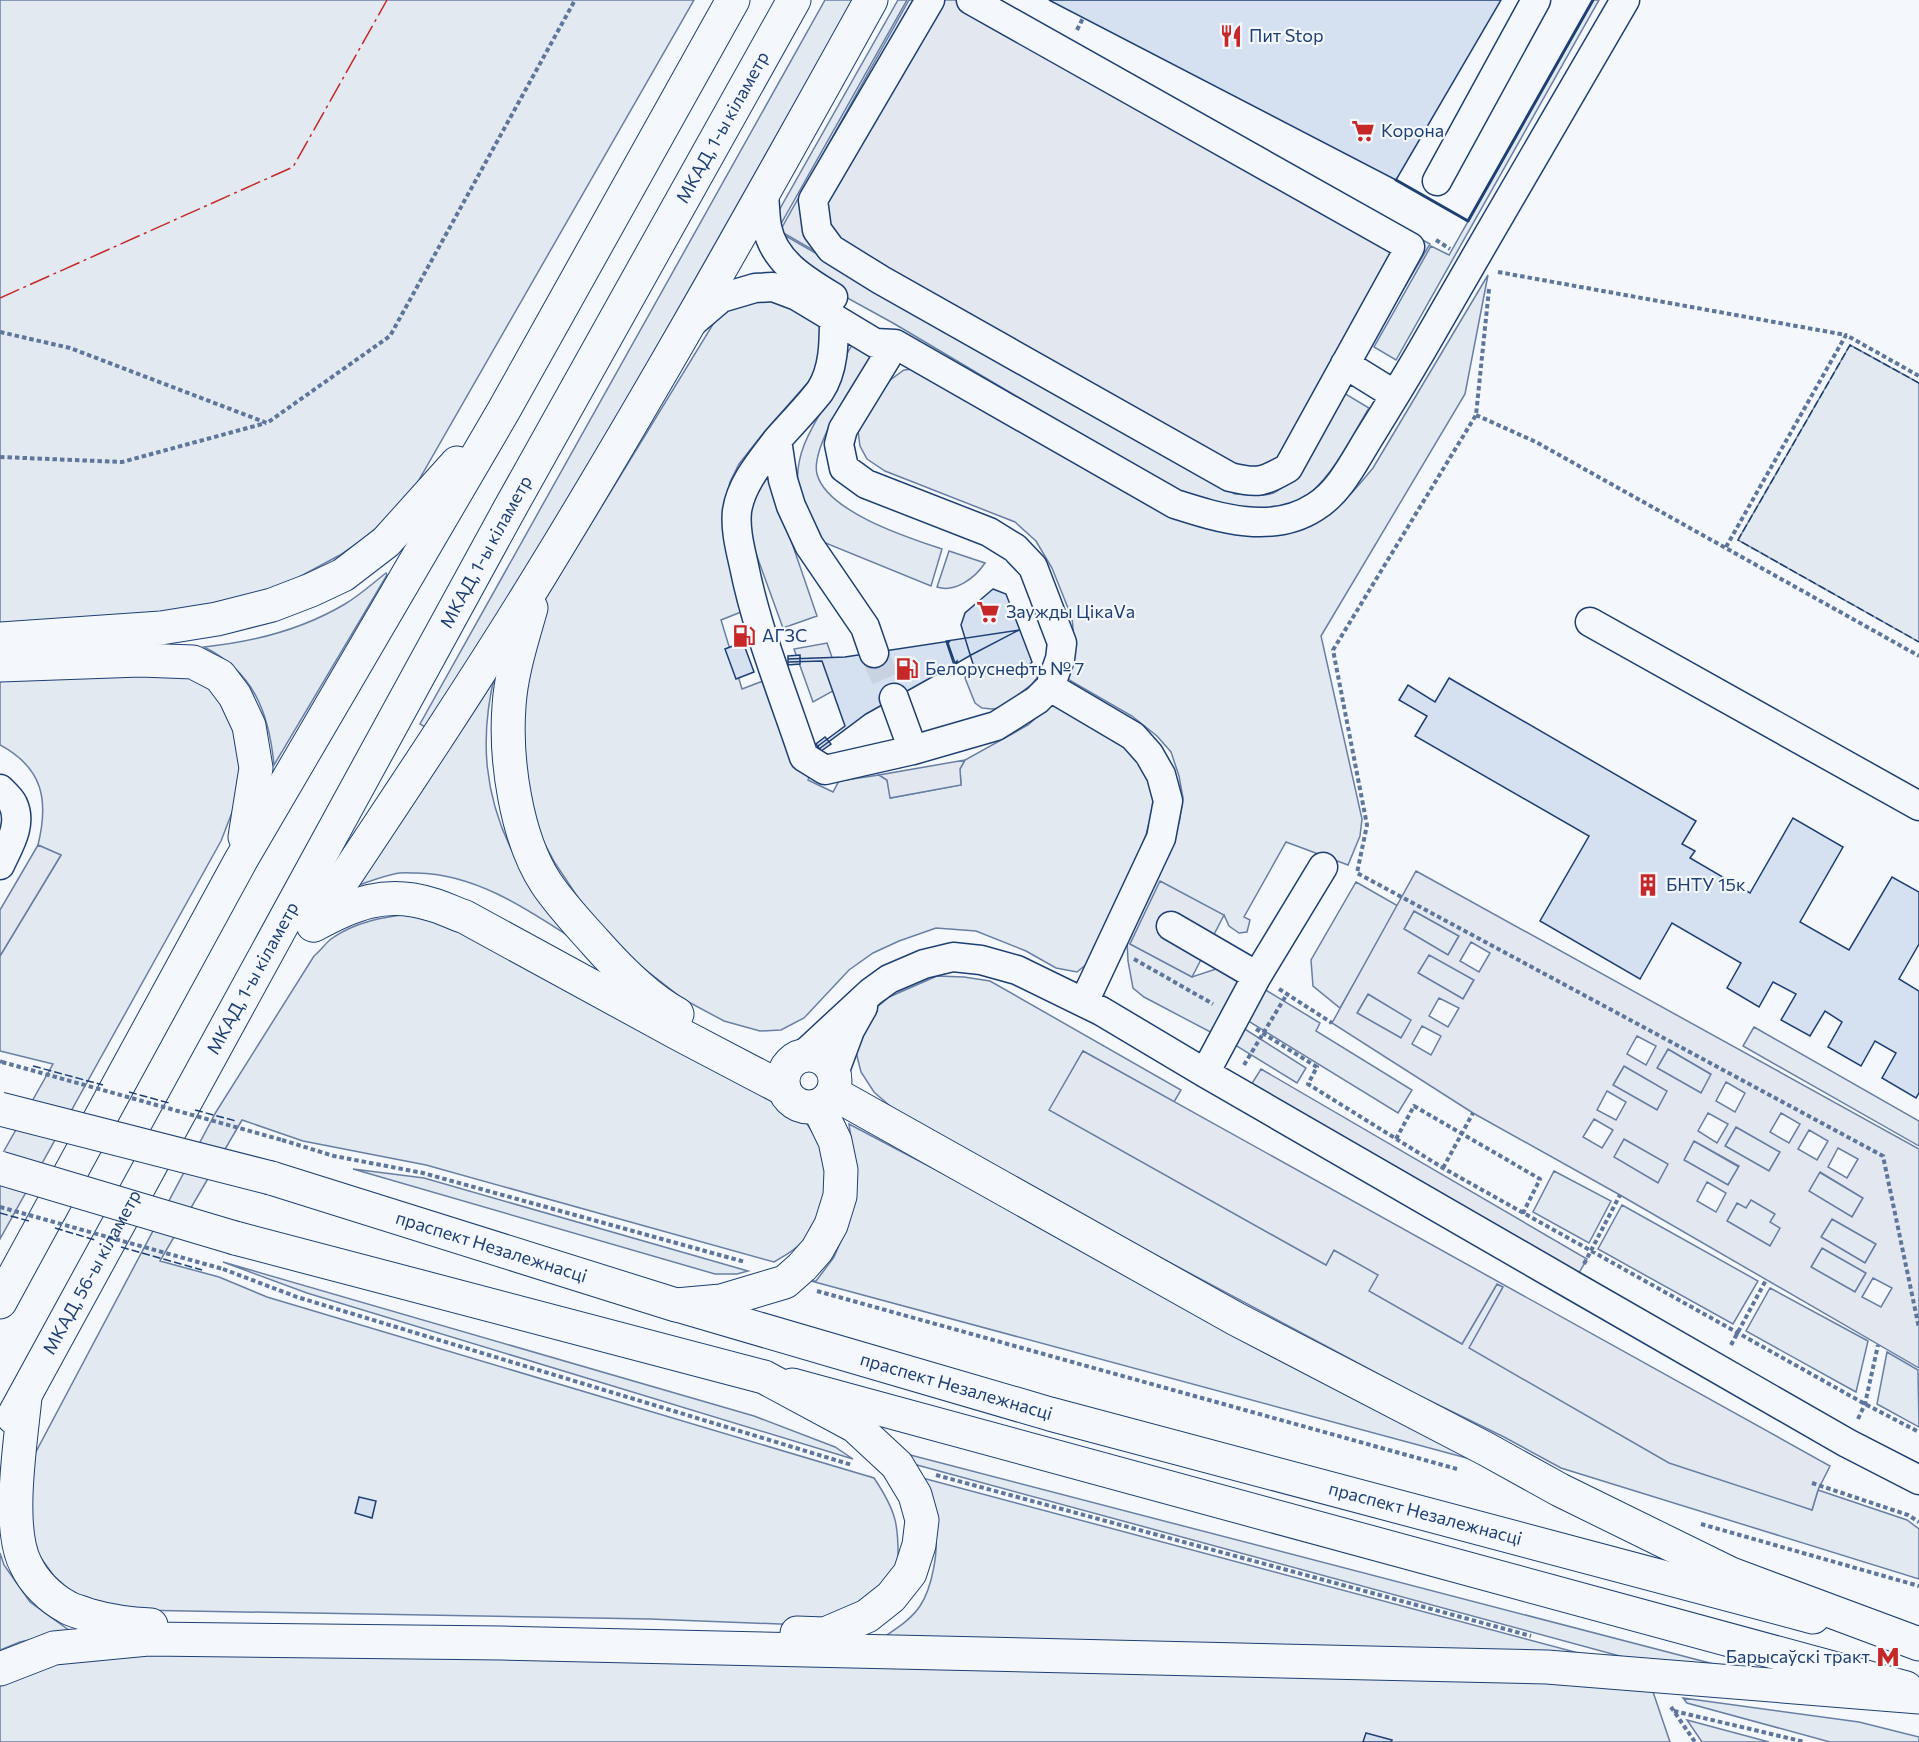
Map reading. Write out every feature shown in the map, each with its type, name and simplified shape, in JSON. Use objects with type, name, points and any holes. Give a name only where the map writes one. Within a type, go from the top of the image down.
[{"type":"main road","points":[[0,1302],[241,860],[504,410],[733,0]]},
{"type":"main road","name":"МКАД, 1-ы кіламетр","points":[[183,1107],[509,510],[794,0]]},
{"type":"main road","points":[[228,1024],[313,925],[540,576],[764,194],[871,0]]},
{"type":"main road","points":[[0,639],[160,628],[228,616],[272,605],[311,590],[343,575],[386,542],[504,410]]},
{"type":"main road","points":[[540,576],[518,652],[509,706],[509,759],[518,813],[528,845],[545,881],[573,918],[615,964],[666,1008],[725,1041],[791,1072]]},
{"type":"main road","points":[[0,665],[140,660],[193,662],[220,676],[235,696],[249,726],[256,768],[241,860]]},
{"type":"main road","points":[[313,925],[345,908],[368,901],[394,898],[429,903],[465,917],[681,1035],[791,1072]]},
{"type":"main road","points":[[676,1305],[722,1301],[786,1282],[817,1250],[831,1225],[840,1196],[841,1170],[834,1141],[828,1091],[830,1064],[812,1055],[791,1072],[789,1098],[797,1105],[807,1108],[828,1091]]},
{"type":"main road","points":[[828,1091],[1236,1319],[1560,1490],[1731,1574],[1919,1645]]},
{"type":"main road","name":"МКАД, 56-ы кіламетр","points":[[0,1438],[183,1107]]},
{"type":"main road","name":"праспект Незалежнасці","points":[[0,1109],[271,1178],[676,1305],[1050,1414],[1919,1645]]},
{"type":"main road","points":[[0,1168],[236,1238],[764,1377],[1919,1691]]},
{"type":"main road","points":[[24,1397],[15,1501],[17,1537],[25,1564],[41,1588],[68,1608],[100,1618],[136,1624],[825,1634],[867,1616],[891,1597],[910,1573],[919,1545],[922,1520],[915,1495],[897,1465],[855,1426],[764,1377]]},
{"type":"main road","points":[[0,1669],[54,1648],[148,1639],[514,1643],[1547,1667],[1919,1697]]},
{"type":"street","points":[[930,0],[813,200],[817,230],[831,249],[881,280],[1230,477],[1252,483],[1288,468],[1410,247],[971,0]]},
{"type":"street","points":[[1437,181],[1536,0]]},
{"type":"street","points":[[688,326],[721,298],[755,288],[772,286],[797,296],[875,343],[895,344],[1175,504],[1208,515],[1236,520],[1262,522],[1291,518],[1316,507],[1342,482],[1625,0]]},
{"type":"street","points":[[764,194],[767,228],[775,249],[786,264],[806,281],[886,327],[895,344]]},
{"type":"street","points":[[834,318],[834,346],[821,389],[759,463],[746,485],[737,511],[738,538],[750,598],[804,757],[825,770],[913,750],[996,726],[1037,700],[1050,687],[1060,658],[1062,643],[1033,567],[1016,548],[989,532],[866,484],[844,468],[839,444],[843,429],[895,344]]},
{"type":"street","points":[[1345,364],[1395,395]]},
{"type":"street","points":[[777,440],[783,480],[791,506],[809,545],[865,627],[874,653]]},
{"type":"street","points":[[1590,622],[1919,806]]},
{"type":"street","points":[[1050,687],[1133,736],[1149,754],[1161,775],[1168,801],[1161,838],[1084,1002]]},
{"type":"street","points":[[894,699],[913,750]]},
{"type":"street","points":[[0,789],[13,804],[16,820],[15,831],[0,865]]},
{"type":"street","points":[[1204,1073],[1257,976],[1323,867]]},
{"type":"street","points":[[1170,926],[1257,976]]},
{"type":"street","points":[[791,1072],[871,992],[889,980],[924,964],[953,957],[981,960],[1017,970],[1084,1002],[1847,1443],[1919,1480]]},
{"type":"street","points":[[828,1091],[850,1030],[871,992]]},
{"type":"path","points":[[0,457],[122,462],[267,423],[390,336],[575,0]]},
{"type":"path","points":[[1075,33],[1083,18]]},
{"type":"path","points":[[1491,271],[1846,335],[1919,376]]},
{"type":"path","points":[[0,332],[70,348],[267,423]]},
{"type":"path","points":[[1726,547],[1846,335]]},
{"type":"path","points":[[1476,415],[1536,442],[1919,656]]},
{"type":"path","points":[[1363,876],[1883,1156],[1919,1328]]},
{"type":"path","points":[[1111,946],[1263,1033],[1317,1067],[1308,1084],[1443,1168],[1919,1432]]},
{"type":"path","points":[[1231,1089],[1287,994]]},
{"type":"path","points":[[1302,1004],[1332,1023]]},
{"type":"path","points":[[1,1061],[334,1156],[423,1173],[755,1265],[777,1283],[825,1293],[1467,1472]]},
{"type":"path","points":[[1396,1139],[1414,1106],[1540,1179],[1523,1213]]},
{"type":"path","points":[[1443,1168],[1473,1113]]},
{"type":"path","points":[[1572,1285],[1620,1195]]},
{"type":"path","points":[[0,1208],[223,1269],[297,1297],[852,1465]]},
{"type":"path","points":[[1718,1368],[1766,1280]]},
{"type":"path","points":[[1847,1443],[1865,1404],[1878,1345]]},
{"type":"path","points":[[897,1465],[1542,1639]]},
{"type":"path","points":[[1812,1483],[1908,1515],[1919,1522]]},
{"type":"path","points":[[1701,1524],[1918,1584]]},
{"type":"path","points":[[1653,1675],[1673,1711],[1695,1742]]},
{"type":"path","points":[[1673,1711],[1805,1742]]},
{"type":"shaded area","points":[[0,0],[694,0],[416,485],[391,515],[365,538],[340,555],[288,583],[233,603],[176,615],[0,625]]},
{"type":"shaded area","points":[[825,0],[853,0],[509,608],[425,727],[420,724]]},
{"type":"shaded area","points":[[898,0],[907,0],[777,231],[1235,494],[1269,494],[1283,487],[1304,463],[1344,393],[1369,408],[1334,467],[1305,498],[1286,509],[1265,515],[1239,517],[1212,512],[893,323],[809,277],[778,248],[773,237],[773,221]]},
{"type":"shaded area","points":[[909,0],[1001,0],[1000,3],[1430,244],[1293,477],[1273,493],[1235,493],[780,231]]},
{"type":"shaded area","points":[[1593,0],[1599,0],[1396,360],[1374,347],[1431,246],[1449,255]]},
{"type":"shaded area","points":[[1488,275],[1465,394],[1321,636],[1362,819],[1360,836],[1348,865],[1286,842],[1244,917],[1250,920],[1247,932],[1239,933],[1229,926],[1224,915],[1130,944],[1192,977],[1219,968],[1240,979],[1216,1035],[1144,997],[1133,988],[1128,961],[1127,941],[1171,845],[1179,822],[1183,798],[1171,752],[1157,736],[1132,716],[1064,677],[1075,650],[1072,618],[1052,568],[1036,541],[1015,522],[885,471],[867,459],[860,446],[858,431],[886,383],[904,370],[922,368],[1177,516],[1277,535],[1293,532],[1320,521],[1353,492],[1373,468]]},
{"type":"shaded area","points":[[751,292],[822,318],[828,344],[811,379],[739,464],[730,482],[725,503],[725,545],[746,610],[721,620],[742,689],[771,678],[813,767],[808,780],[833,792],[839,781],[879,775],[887,780],[891,798],[961,785],[960,769],[965,760],[1028,725],[1052,704],[1122,742],[1137,756],[1154,793],[1152,812],[1146,835],[1094,958],[1077,972],[1056,968],[1026,951],[976,931],[936,928],[873,953],[849,970],[804,1018],[781,1030],[760,1031],[724,1021],[683,999],[624,953],[587,911],[555,863],[534,824],[519,742],[536,614],[718,316]]},
{"type":"shaded area","points":[[858,340],[870,348],[869,359],[827,432],[820,448],[817,474],[824,488],[852,512],[871,522],[942,549],[931,586],[823,542],[799,492],[799,461],[807,438],[834,388],[847,354]]},
{"type":"shaded area","points":[[1850,345],[1919,383],[1919,642],[1738,540]]},
{"type":"shaded area","points":[[764,477],[770,479],[817,616],[783,628],[746,526],[746,513]]},
{"type":"shaded area","points":[[949,551],[985,563],[964,583],[951,588],[937,587]]},
{"type":"shaded area","points":[[386,573],[387,575],[274,765],[268,728],[256,696],[235,669],[204,647],[259,638],[312,621],[351,600]]},
{"type":"shaded area","points":[[827,643],[842,686],[813,702],[794,649]]},
{"type":"shaded area","points":[[988,663],[1034,666],[1040,669],[1032,684],[1001,708],[982,708],[975,703],[965,678],[968,671]]},
{"type":"shaded area","points":[[495,674],[490,698],[486,745],[487,767],[497,812],[517,860],[570,937],[535,914],[498,894],[458,879],[438,875],[400,873],[354,887]]},
{"type":"shaded area","points":[[170,675],[190,678],[210,689],[227,708],[241,740],[238,797],[221,841],[0,1239],[0,1158],[53,1064],[0,1051],[0,956],[61,855],[38,845],[43,814],[39,787],[26,764],[0,745],[0,680]]},
{"type":"shaded area","points":[[965,760],[960,769],[961,785],[890,798],[887,780],[879,775]]},
{"type":"shaded area","points":[[38,845],[61,855],[0,956],[0,910]]},
{"type":"shaded area","points":[[1416,871],[1919,1149],[1919,1368],[1473,1113],[1332,1023]],"holes":[[[1414,911],[1459,936],[1448,955],[1404,929]],[[1471,942],[1490,953],[1479,972],[1460,961]],[[1429,955],[1474,980],[1463,999],[1418,973]],[[1368,994],[1411,1020],[1401,1038],[1357,1013]],[[1439,998],[1459,1008],[1448,1027],[1429,1016]],[[1422,1026],[1441,1036],[1431,1055],[1412,1044]],[[1637,1036],[1656,1046],[1646,1065],[1627,1054]],[[1668,1049],[1711,1074],[1701,1093],[1657,1068]],[[1624,1066],[1667,1091],[1657,1110],[1613,1085]],[[1726,1082],[1745,1093],[1735,1112],[1716,1101]],[[1607,1091],[1626,1102],[1616,1120],[1597,1110]],[[1708,1113],[1728,1124],[1717,1143],[1698,1131]],[[1781,1113],[1800,1124],[1789,1143],[1770,1132]],[[1594,1119],[1613,1130],[1602,1148],[1583,1137]],[[1736,1127],[1780,1152],[1769,1171],[1725,1146]],[[1809,1130],[1828,1141],[1817,1160],[1798,1149]],[[1624,1139],[1668,1164],[1658,1183],[1614,1157]],[[1694,1141],[1739,1166],[1728,1185],[1684,1160]],[[1838,1148],[1858,1159],[1847,1178],[1828,1167]],[[1820,1172],[1863,1198],[1852,1217],[1809,1191]],[[1707,1182],[1726,1193],[1716,1212],[1697,1201]],[[1751,1200],[1775,1214],[1770,1222],[1780,1228],[1770,1246],[1727,1221],[1737,1203],[1746,1208]],[[1832,1219],[1876,1244],[1865,1263],[1821,1237]],[[1822,1248],[1866,1273],[1855,1292],[1811,1267]],[[1873,1278],[1892,1288],[1881,1307],[1862,1297]]]},
{"type":"shaded area","points":[[1160,881],[1224,915],[1192,977],[1130,944]]},
{"type":"shaded area","points":[[1356,882],[1398,906],[1340,1008],[1313,986],[1311,960]]},
{"type":"shaded area","points":[[1414,911],[1459,936],[1448,955],[1404,929]]},
{"type":"shaded area","points":[[414,913],[437,915],[562,979],[797,1111],[819,1143],[826,1158],[828,1174],[822,1206],[807,1235],[789,1253],[774,1262],[426,1165],[303,1141],[242,1120],[160,1261],[219,1277],[267,1297],[874,1478],[888,1500],[895,1520],[898,1567],[860,1606],[804,1625],[650,1619],[133,1610],[77,1597],[54,1576],[32,1546],[29,1465],[216,1112],[314,956],[331,939],[350,928],[382,918]]},
{"type":"shaded area","points":[[1429,954],[1474,980],[1463,999],[1418,973]]},
{"type":"shaded area","points":[[937,976],[990,981],[1181,1090],[1174,1102],[1083,1051],[1050,1110],[1326,1265],[1334,1250],[1379,1275],[1370,1291],[1462,1344],[1497,1284],[1503,1287],[1470,1347],[1812,1510],[1818,1490],[1907,1520],[1919,1529],[1919,1579],[1561,1468],[1414,1393],[1079,1214],[898,1113],[874,1092],[861,1072],[855,1048],[869,1014],[889,997]]},
{"type":"shaded area","points":[[1264,989],[1320,1023],[1316,1031],[1412,1090],[1398,1113],[1245,1019]]},
{"type":"shaded area","points":[[1368,994],[1412,1020],[1401,1038],[1357,1013]]},
{"type":"shaded area","points":[[1240,1026],[1306,1068],[1297,1083],[1235,1045]]},
{"type":"shaded area","points":[[1754,1027],[1919,1121],[1919,1146],[1743,1046]]},
{"type":"shaded area","points":[[1668,1049],[1712,1075],[1701,1093],[1657,1068]]},
{"type":"shaded area","points":[[1083,1051],[1830,1466],[1818,1490],[1812,1510],[1669,1463],[1469,1348],[1503,1287],[1497,1284],[1462,1344],[1369,1291],[1378,1275],[1334,1250],[1326,1265],[1049,1110]]},
{"type":"shaded area","points":[[1624,1066],[1668,1091],[1657,1110],[1613,1085]]},
{"type":"shaded area","points":[[1261,1069],[1587,1259],[1572,1285],[1244,1096]]},
{"type":"shaded area","points":[[849,1124],[1500,1467],[811,1281],[816,1281],[834,1257],[845,1231],[855,1166]]},
{"type":"shaded area","points":[[1736,1127],[1780,1152],[1769,1171],[1725,1146]]},
{"type":"shaded area","points":[[1624,1139],[1669,1164],[1658,1183],[1613,1157]]},
{"type":"shaded area","points":[[1694,1141],[1739,1167],[1728,1185],[1684,1160]]},
{"type":"shaded area","points":[[353,1169],[424,1178],[748,1271],[737,1274],[715,1274]]},
{"type":"shaded area","points":[[1554,1171],[1611,1201],[1589,1243],[1533,1212]]},
{"type":"shaded area","points":[[1819,1172],[1863,1198],[1852,1217],[1808,1191]]},
{"type":"shaded area","points":[[1751,1199],[1775,1214],[1781,1228],[1770,1246],[1727,1221],[1737,1203]]},
{"type":"shaded area","points":[[1622,1205],[1758,1281],[1733,1324],[1598,1249]]},
{"type":"shaded area","points":[[1832,1219],[1876,1244],[1865,1263],[1821,1237]]},
{"type":"shaded area","points":[[1822,1248],[1866,1273],[1855,1292],[1811,1267]]},
{"type":"shaded area","points":[[223,1262],[754,1416],[835,1447],[853,1459],[307,1293]]},
{"type":"shaded area","points":[[1770,1288],[1868,1341],[1856,1392],[1746,1331]]},
{"type":"shaded area","points":[[1887,1352],[1918,1370],[1919,1427],[1877,1404]]},
{"type":"shaded area","points":[[895,1451],[1756,1675],[1649,1664],[906,1462]]},
{"type":"shaded area","points":[[915,1476],[1642,1670],[881,1639],[916,1611],[928,1589],[934,1569],[935,1529]]},
{"type":"shaded area","points":[[0,1553],[4,1565],[30,1602],[70,1631],[20,1642],[0,1650]]},
{"type":"shaded area","points":[[143,1649],[1650,1683],[1670,1742],[0,1742],[0,1683],[51,1664]]},
{"type":"shaded area","points":[[1683,1698],[1859,1722],[1919,1737],[1919,1742],[1830,1742],[1687,1703]]},
{"type":"shaded area","points":[[1687,1720],[1769,1742],[1702,1742]]},
{"type":"building","name":"Корона","points":[[1049,0],[1501,0],[1396,180]]},
{"type":"building","points":[[993,589],[1006,594],[1032,662],[1023,672],[985,673],[973,664],[961,625],[965,613]]},
{"type":"building","points":[[1019,630],[954,665],[946,641]]},
{"type":"building","points":[[950,641],[948,643],[955,663],[957,661],[957,663],[866,714],[819,749],[818,746],[845,726],[822,661],[788,662],[788,659],[845,657]]},
{"type":"building","points":[[743,642],[754,672],[736,679],[725,649]]},
{"type":"building","points":[[800,655],[800,664],[788,665],[788,656]]},
{"type":"building","name":"БНТУ 15к","points":[[1449,678],[1696,821],[1682,844],[1695,851],[1690,858],[1750,893],[1793,818],[1843,847],[1800,922],[1849,950],[1892,877],[1919,892],[1919,944],[1899,979],[1919,991],[1919,1093],[1916,1098],[1882,1078],[1896,1053],[1875,1041],[1861,1066],[1828,1047],[1842,1022],[1825,1011],[1810,1036],[1781,1020],[1796,994],[1773,982],[1759,1007],[1727,988],[1741,963],[1672,923],[1640,979],[1540,921],[1589,836],[1415,736],[1427,716],[1399,700],[1408,685],[1435,702]]},
{"type":"building","points":[[825,737],[831,744],[821,751],[816,744]]},
{"type":"building","points":[[359,1497],[376,1501],[372,1518],[355,1513]]},
{"type":"building","points":[[1366,1733],[1392,1740],[1391,1742],[1363,1742]]},
{"type":"tunnel","points":[[874,653],[894,698]]},
{"type":"fence","points":[[1919,383],[1850,345],[1738,540],[1919,642]]},
{"type":"fence","points":[[33,1066],[103,1085]]},
{"type":"fence","points":[[129,1092],[169,1103]]},
{"type":"fence","points":[[195,1110],[236,1121]]},
{"type":"fence","points":[[0,1213],[29,1221]]},
{"type":"fence","points":[[55,1228],[95,1240]]},
{"type":"fence","points":[[121,1247],[202,1270]]},
{"type":"wall","points":[[1396,180],[1468,221],[1593,0]]},
{"type":"power","points":[[0,298],[293,167],[387,0]]},
{"type":"place","name":"Пит Stop","points":[[1231,36]]},
{"type":"place","name":"Корона","points":[[1363,131]]},
{"type":"place","name":"Заужды ЦікаVа","points":[[988,612]]},
{"type":"place","name":"АГЗС","points":[[744,636]]},
{"type":"place","name":"Белоруснефть № 7","points":[[907,669]]},
{"type":"place","name":"БНТУ 15к","points":[[1648,885]]},
{"type":"place","name":"Барысаўскі тракт","points":[[1888,1657]]}]
